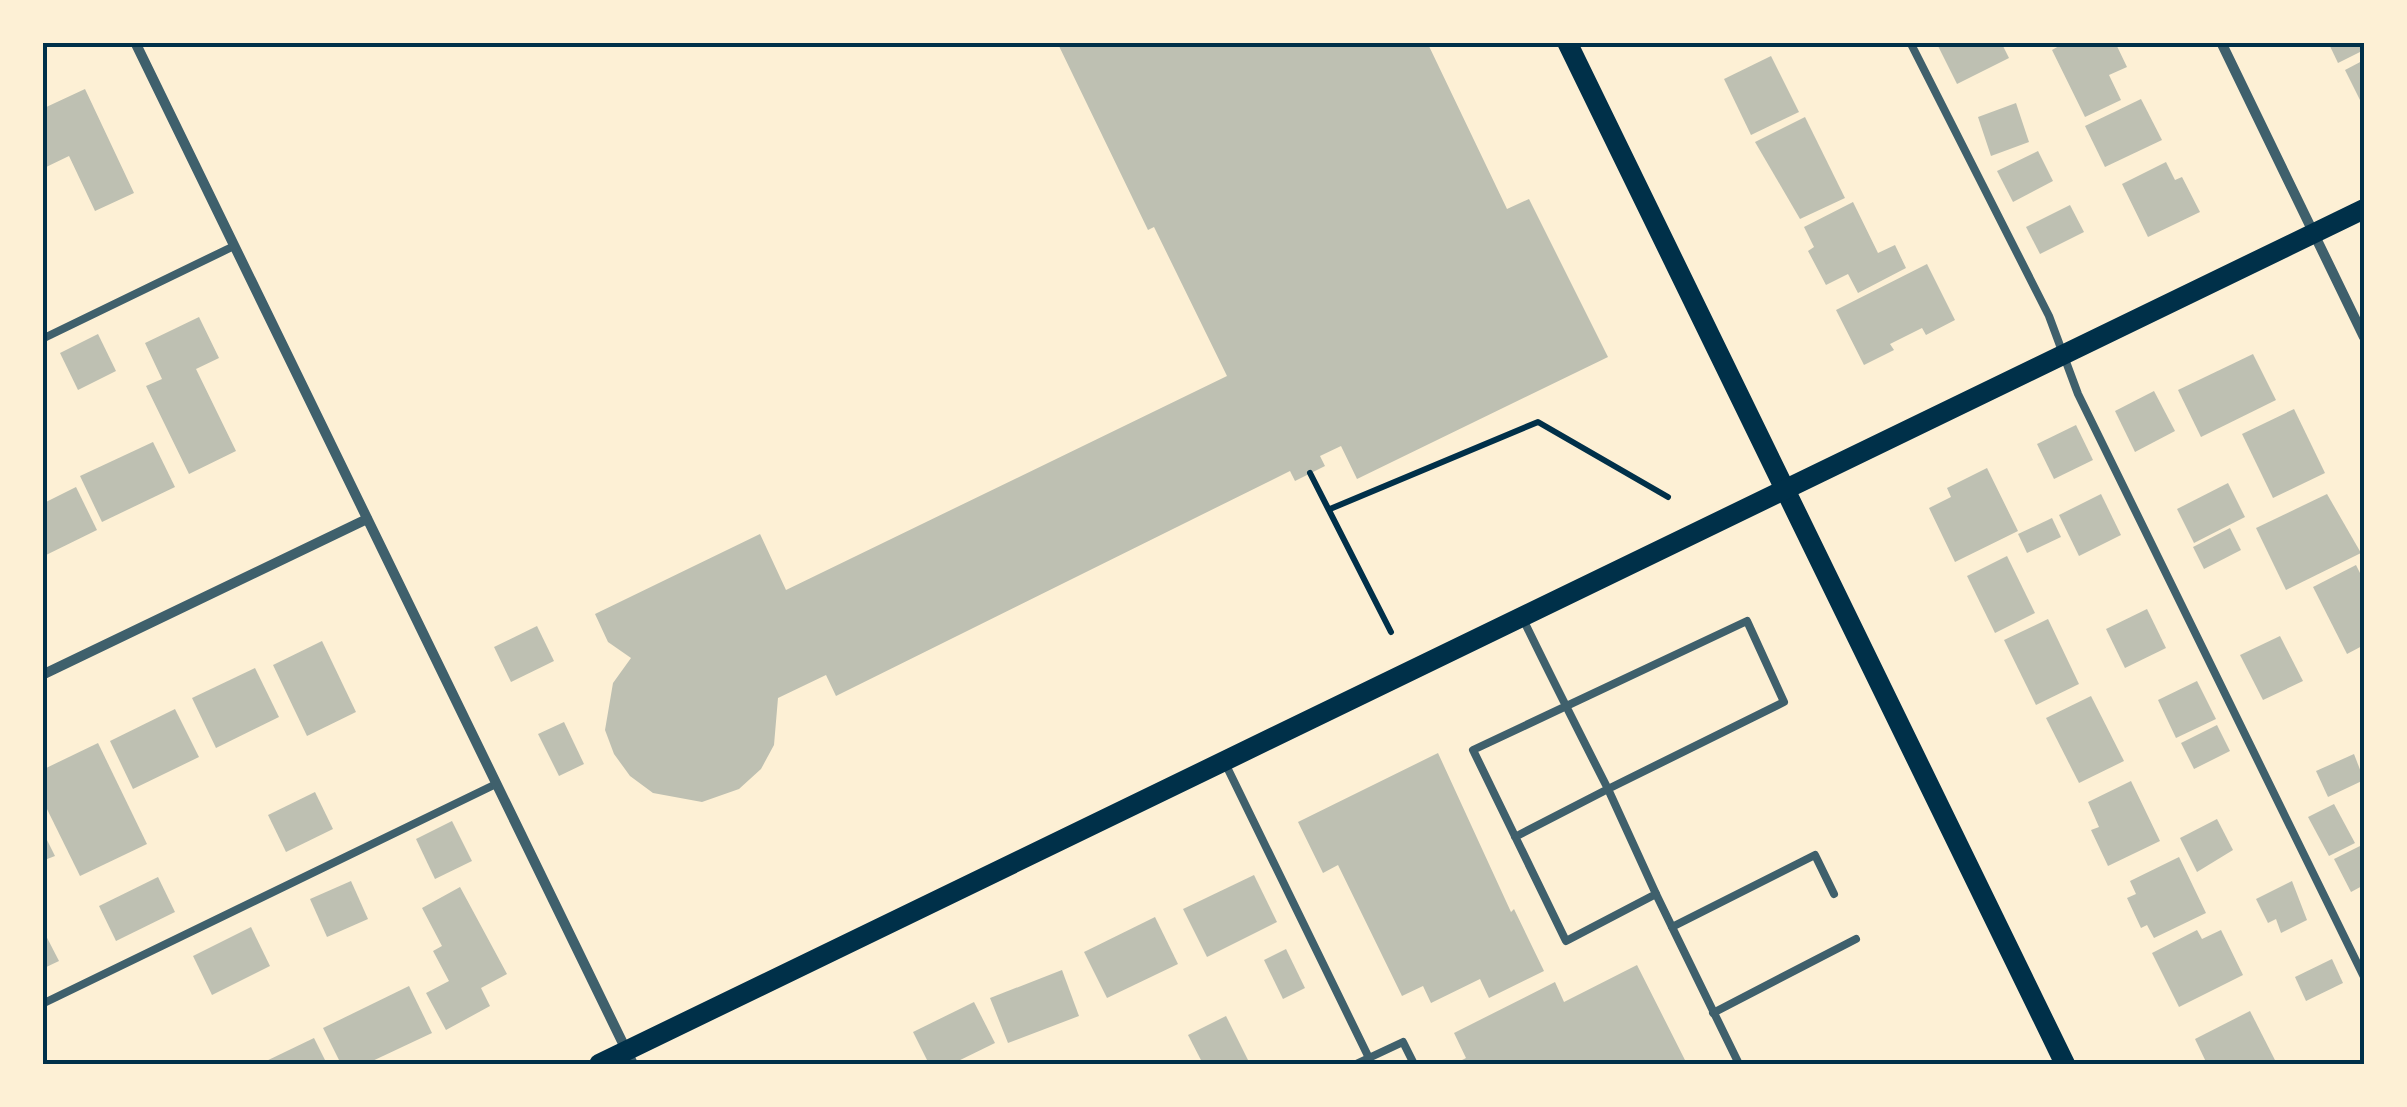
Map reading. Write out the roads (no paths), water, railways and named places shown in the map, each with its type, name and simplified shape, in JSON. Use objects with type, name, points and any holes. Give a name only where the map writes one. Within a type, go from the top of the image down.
[{"type":"main road","points":[[1568,42],[2066,1064]]},
{"type":"main road","points":[[599,1064],[630,1058],[1224,761],[2364,210]]},
{"type":"street","points":[[135,42],[630,1058]]},
{"type":"street","points":[[2221,42],[2364,338]]},
{"type":"street","points":[[42,675],[367,520]]},
{"type":"lane","points":[[1910,42],[2364,977]]},
{"type":"lane","points":[[42,339],[234,246]]},
{"type":"lane","points":[[1522,617],[1738,1064]]},
{"type":"lane","points":[[1515,837],[1784,702],[1746,621],[1473,750],[1515,837],[1566,941],[1656,894]]},
{"type":"lane","points":[[1224,761],[1369,1058]]},
{"type":"lane","points":[[42,1004],[496,784]]},
{"type":"lane","points":[[1672,927],[1815,855],[1834,894]]},
{"type":"lane","points":[[1714,1013],[1856,939]]},
{"type":"lane","points":[[1356,1064],[1403,1042],[1414,1064]]}]
